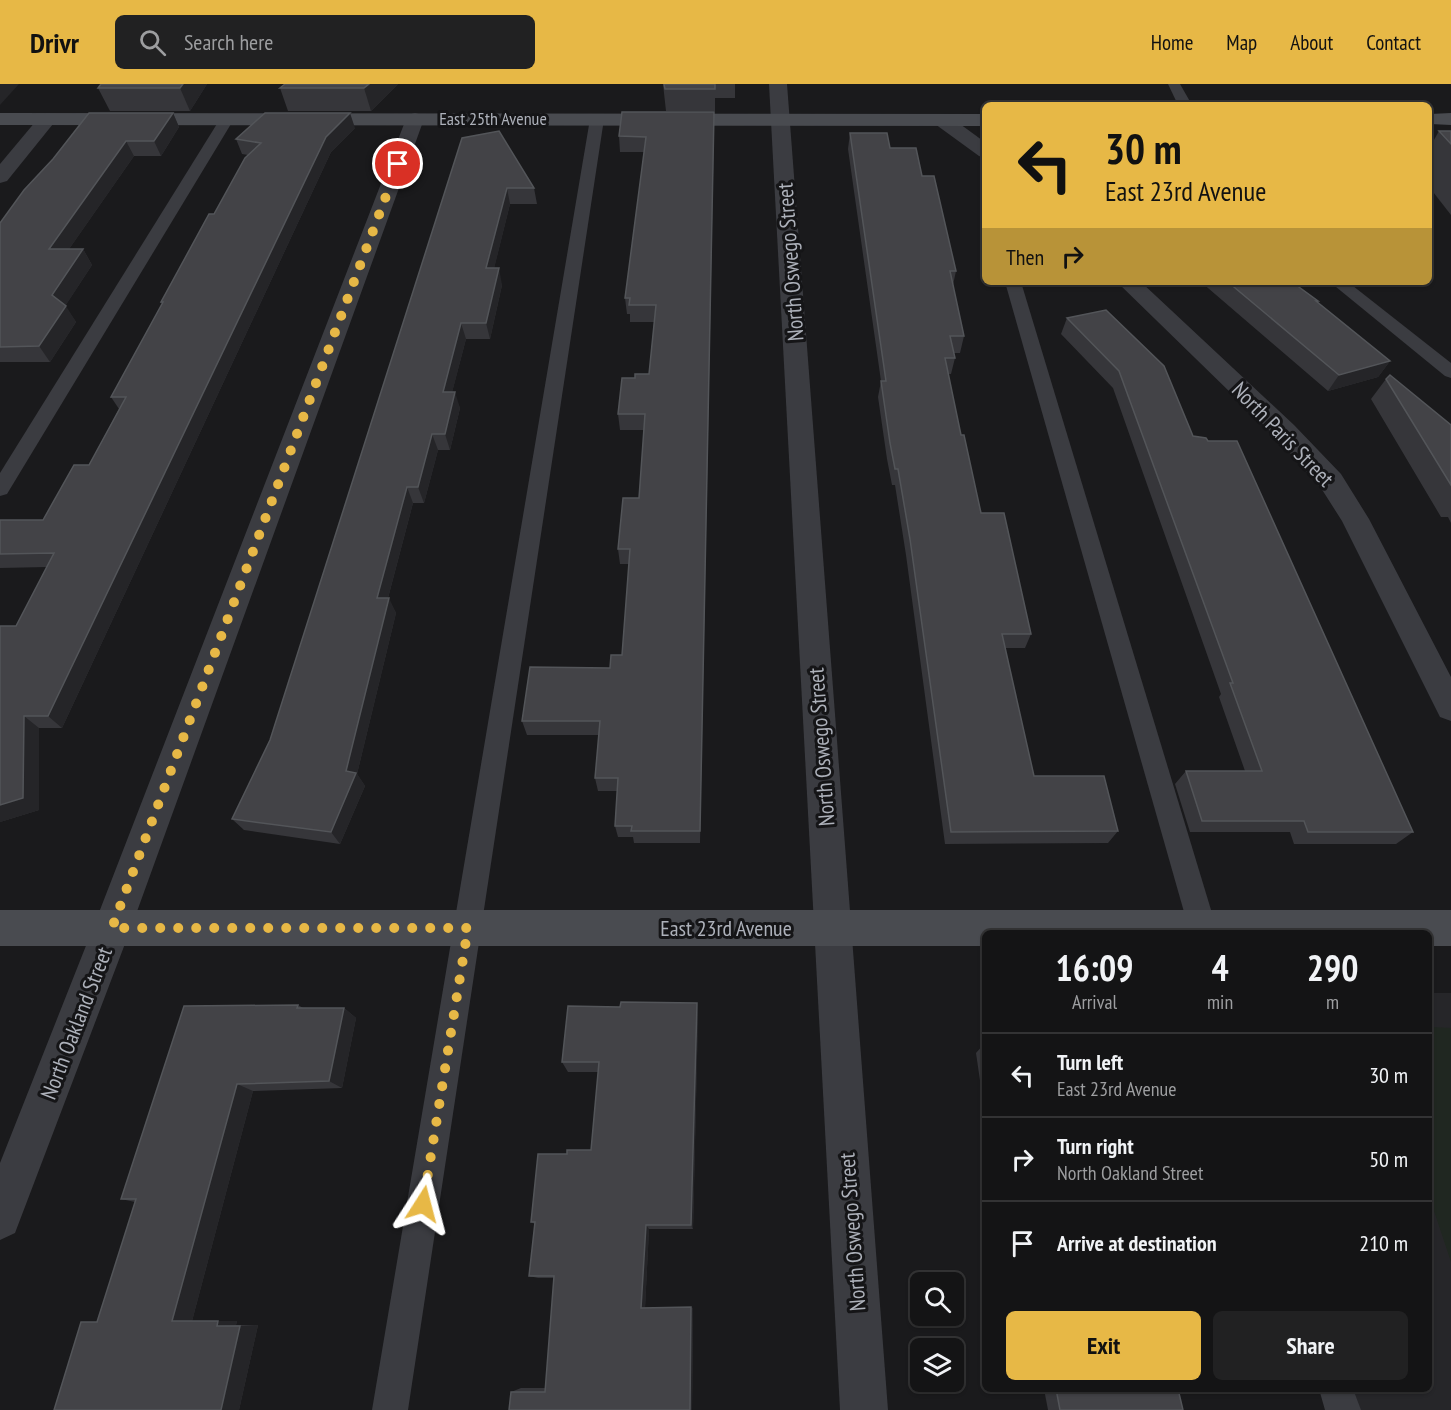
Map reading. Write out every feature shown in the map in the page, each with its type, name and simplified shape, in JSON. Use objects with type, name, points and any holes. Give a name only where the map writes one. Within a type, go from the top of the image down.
[{"type":"street","name":"North Oswego Street","points":[[778,84],[864,1410]]},
{"type":"street","name":"East 25th Avenue","points":[[0,119],[982,120]]},
{"type":"street","points":[[0,177],[48,119]]},
{"type":"street","name":"North Oakland Street","points":[[0,1218],[112,928],[415,119]]},
{"type":"street","points":[[1432,119],[1451,119]]},
{"type":"street","points":[[942,120],[982,149]]},
{"type":"street","name":"North Paris Street","points":[[1131,285],[1286,431],[1331,482],[1355,519],[1451,708]]},
{"type":"street","name":"East 23rd Avenue","points":[[0,928],[1080,930]]},
{"type":"street","name":"East 23rd Avenue","points":[[1286,930],[1451,928]]},
{"type":"lane","points":[[1174,84],[1183,102]]},
{"type":"lane","points":[[0,489],[227,119]]},
{"type":"lane","points":[[390,1410],[597,119]]},
{"type":"lane","points":[[1014,285],[1204,930]]},
{"type":"lane","points":[[1342,285],[1451,372]]},
{"type":"lane","points":[[1337,1392],[1342,1410]]},
{"type":"shaded area","points":[[1432,993],[1451,993],[1451,1410],[1356,1410],[1350,1392],[1432,1392]]},
{"type":"shaded area","points":[[1432,1027],[1451,1028],[1451,1262],[1432,1205]]},
{"type":"building","points":[[101,84],[183,84],[180,88],[98,88]]},
{"type":"building","points":[[285,84],[369,84],[364,88],[280,88]]},
{"type":"building","points":[[664,84],[715,84],[715,89],[665,89]]},
{"type":"building","points":[[622,112],[714,112],[700,831],[631,831],[632,826],[615,826],[618,778],[595,778],[600,721],[522,721],[530,667],[610,668],[611,655],[622,655],[630,549],[618,549],[623,498],[639,498],[645,414],[618,414],[622,378],[635,378],[635,374],[649,374],[656,305],[629,305],[630,298],[625,298],[646,137],[619,136]]},
{"type":"building","points":[[89,113],[173,113],[154,141],[126,141],[49,249],[83,249],[52,295],[66,306],[39,346],[0,347],[0,223],[24,190],[53,159]]},
{"type":"building","points":[[265,113],[350,113],[326,137],[48,716],[24,716],[23,798],[0,805],[0,626],[16,626],[54,553],[0,554],[0,520],[43,520],[74,465],[89,465],[126,397],[111,397],[163,302],[161,302],[209,214],[214,214],[245,158],[261,143],[236,139]]},
{"type":"building","points":[[499,131],[534,188],[507,188],[486,268],[499,268],[486,323],[461,323],[443,392],[455,392],[445,434],[432,434],[418,487],[407,487],[377,598],[389,598],[346,771],[356,773],[331,832],[232,819],[270,740],[462,138]]},
{"type":"building","points":[[1439,131],[1451,131],[1451,144]]},
{"type":"building","points":[[850,133],[887,133],[890,148],[916,148],[922,176],[934,176],[956,271],[950,271],[964,336],[950,336],[955,358],[945,358],[961,435],[964,435],[981,513],[1004,513],[1031,634],[1002,634],[1034,776],[1104,776],[1118,831],[951,832],[910,539],[898,469],[895,469],[890,443],[881,381],[886,381]]},
{"type":"building","points":[[1232,285],[1296,285],[1390,361],[1339,375]]},
{"type":"building","points":[[1106,310],[1164,366],[1193,436],[1206,438],[1208,441],[1237,441],[1413,832],[1308,832],[1304,821],[1202,821],[1186,771],[1262,771],[1230,683],[1233,683],[1119,371],[1067,318]]},
{"type":"building","points":[[1390,375],[1451,425],[1451,485],[1386,379]]},
{"type":"building","points":[[621,1002],[697,1003],[691,1225],[646,1225],[641,1308],[691,1307],[690,1410],[509,1410],[511,1392],[545,1392],[554,1276],[529,1276],[535,1222],[531,1222],[538,1154],[567,1154],[567,1150],[591,1150],[599,1062],[562,1062],[568,1006],[620,1007]]},
{"type":"building","points":[[298,1005],[297,1008],[344,1008],[329,1081],[237,1084],[172,1321],[218,1321],[217,1326],[240,1326],[221,1410],[54,1410],[81,1322],[97,1322],[136,1199],[121,1199],[184,1006]]},
{"type":"building","points":[[1057,1392],[1179,1392],[1183,1410],[1060,1410]]},
{"type":"route","points":[[398,164],[112,928],[468,928],[423,1204]]}]
